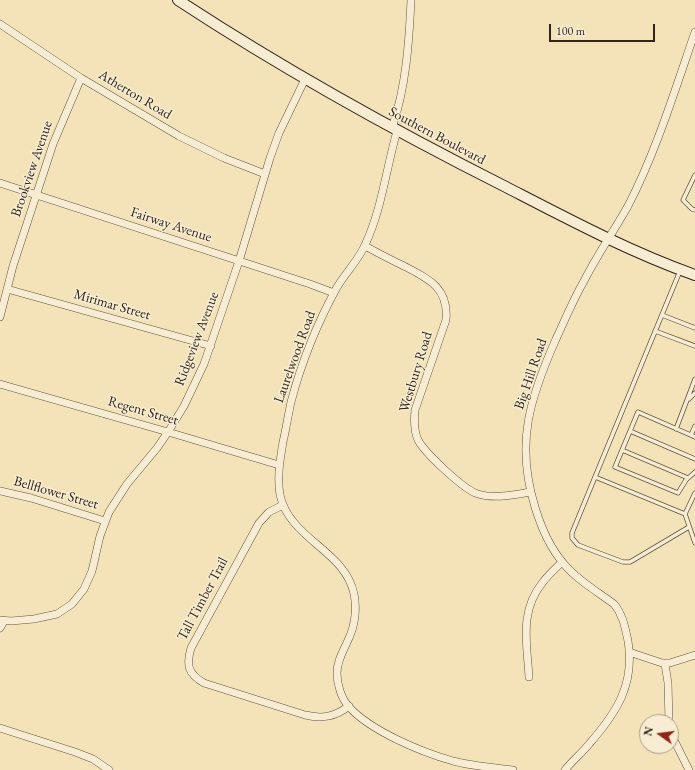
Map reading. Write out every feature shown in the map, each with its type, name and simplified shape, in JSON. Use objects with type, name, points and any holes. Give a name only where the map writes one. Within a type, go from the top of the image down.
[{"type":"street","name":"Southern Boulevard","points":[[178,0],[256,50],[305,79],[457,163],[643,255],[695,275]]},
{"type":"street","name":"Laurelwood Road","points":[[411,0],[408,50],[404,77],[379,206],[365,246],[346,272],[334,293],[313,338],[295,388],[286,423],[279,465],[279,487],[283,504],[292,521],[300,531],[336,562],[342,569],[352,588],[355,605],[353,626],[338,663],[337,674],[339,688],[348,706],[369,723],[409,745],[454,761],[513,770]]},
{"type":"street","name":"Atherton Road","points":[[0,24],[81,78],[179,136],[224,158],[265,174]]},
{"type":"street","name":"Big Hill Road","points":[[565,770],[602,729],[621,701],[627,681],[629,652],[625,625],[618,609],[614,604],[577,576],[562,562],[541,525],[530,492],[527,471],[526,450],[529,414],[533,396],[580,287],[628,205],[645,169],[677,85],[695,32]]},
{"type":"street","name":"Brookview Avenue","points":[[0,317],[7,289],[53,144],[81,78]]},
{"type":"street","name":"Ridgeview Avenue","points":[[0,628],[2,620],[34,619],[57,614],[72,604],[82,593],[92,571],[97,546],[105,521],[118,496],[168,432],[194,385],[211,346],[279,133],[305,79]]},
{"type":"street","name":"Fairway Avenue","points":[[0,183],[334,293]]},
{"type":"street","name":"Westbury Road","points":[[365,246],[430,280],[441,291],[446,305],[446,320],[415,410],[414,424],[419,441],[430,456],[461,484],[473,492],[492,496],[530,492]]},
{"type":"street","name":"Mirimar Street","points":[[7,289],[211,346]]},
{"type":"street","name":"Regent Street","points":[[0,384],[279,465]]},
{"type":"street","name":"Bellflower Street","points":[[0,491],[38,500],[105,521]]},
{"type":"street","name":"Tall Timber Trail","points":[[283,504],[269,512],[258,523],[191,648],[189,656],[189,670],[204,684],[317,718],[325,717],[343,710],[348,706]]},
{"type":"street","points":[[529,677],[525,634],[527,614],[530,605],[542,583],[562,562]]},
{"type":"street","points":[[629,652],[665,664],[695,655]]},
{"type":"street","points":[[665,664],[668,682],[669,714]]},
{"type":"street","points":[[0,728],[87,756],[100,763],[108,770]]},
{"type":"street","points":[[679,748],[691,768]]},
{"type":"lane","points":[[695,175],[683,200],[695,210]]},
{"type":"lane","points":[[681,270],[595,477],[572,534],[572,538],[578,545],[623,562],[630,562],[690,527]]},
{"type":"lane","points":[[662,315],[695,328]]},
{"type":"lane","points":[[655,331],[695,346]]},
{"type":"lane","points":[[676,429],[695,379]]},
{"type":"lane","points":[[688,400],[695,393]]},
{"type":"lane","points":[[695,426],[693,436],[638,412],[614,467],[678,494],[688,478],[695,472]]},
{"type":"lane","points":[[630,431],[695,459]]},
{"type":"lane","points":[[622,450],[688,478]]},
{"type":"lane","points":[[595,477],[685,514]]},
{"type":"lane","points":[[695,493],[685,514],[695,543]]}]
